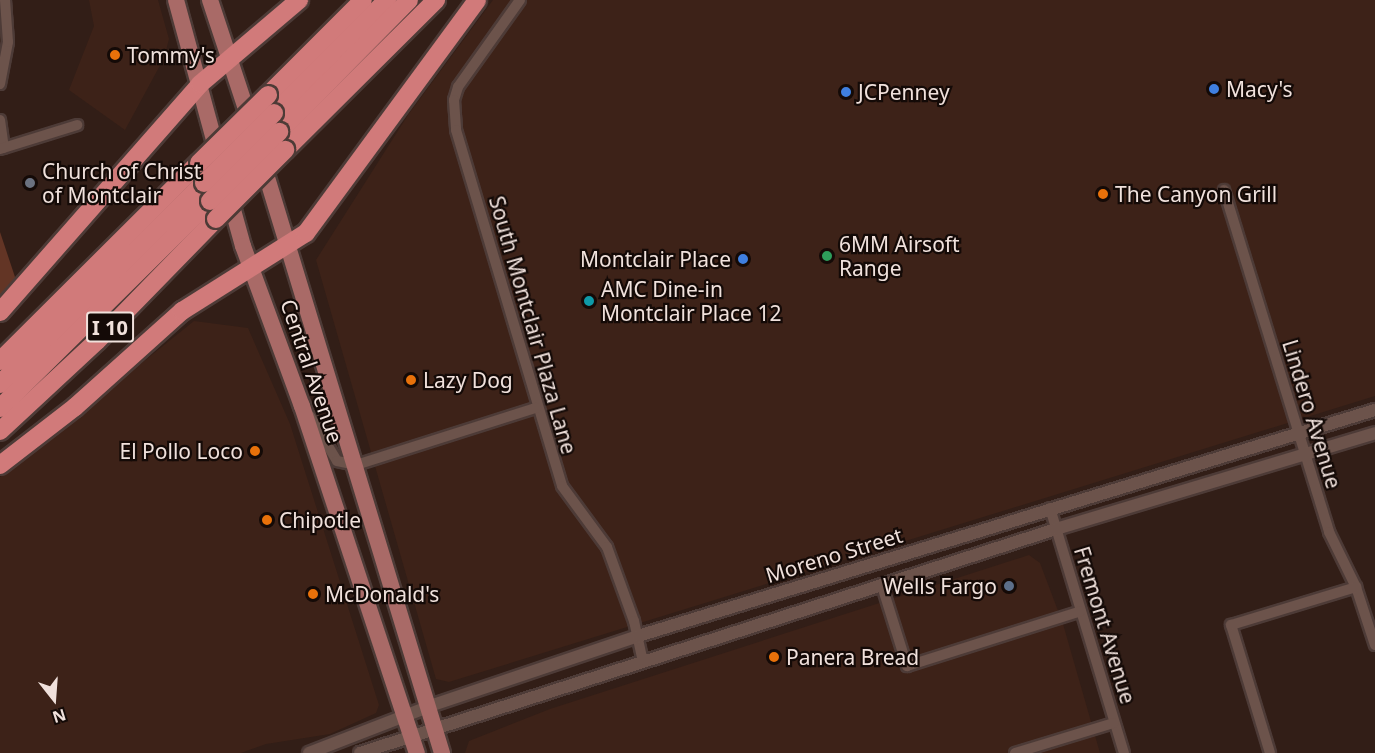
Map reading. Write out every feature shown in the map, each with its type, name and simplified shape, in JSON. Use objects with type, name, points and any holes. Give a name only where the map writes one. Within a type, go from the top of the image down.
[{"type":"highway","points":[[0,312],[200,84],[299,0]]},
{"type":"highway","name":"I 10","points":[[0,361],[363,0]]},
{"type":"highway","points":[[0,384],[387,0]]},
{"type":"highway","points":[[0,408],[410,0]]},
{"type":"highway","name":"I 10","points":[[0,431],[97,341],[436,0]]},
{"type":"highway","points":[[0,465],[75,407],[182,311],[287,246],[316,222],[403,96],[477,0]]},
{"type":"main road","name":"Central Avenue","points":[[176,0],[252,268],[302,406],[417,753]]},
{"type":"main road","name":"Central Avenue","points":[[210,0],[231,59],[442,753]]},
{"type":"street","points":[[0,84],[8,42],[5,0]]},
{"type":"street","name":"South Montclair Plaza Lane","points":[[520,0],[464,76],[454,100],[454,113],[536,408],[562,486],[607,547],[638,636],[642,662]]},
{"type":"street","points":[[0,120],[2,149],[77,125]]},
{"type":"street","name":"Lindero Avenue","points":[[1224,190],[1334,546],[1356,587],[1375,645]]},
{"type":"street","points":[[302,406],[337,461],[356,465],[536,408]]},
{"type":"street","name":"Moreno Street","points":[[309,753],[429,706],[638,636],[1297,432],[1375,410]]},
{"type":"street","name":"Moreno Street","points":[[360,753],[434,726],[882,586],[1056,529],[1375,433]]},
{"type":"street","name":"Fremont Avenue","points":[[1050,508],[1124,753]]},
{"type":"street","points":[[882,586],[907,666],[1081,611]]},
{"type":"street","points":[[1270,753],[1231,626],[1356,587]]},
{"type":"street","points":[[1015,753],[1114,723]]},
{"type":"shaded area","points":[[89,0],[158,0],[169,39],[164,58],[125,130],[69,90],[94,26]]},
{"type":"shaded area","points":[[493,0],[1375,0],[1375,396],[449,682],[436,679],[316,260],[408,115]]},
{"type":"shaded area","points":[[0,232],[17,283],[0,303]]},
{"type":"shaded area","points":[[194,321],[248,328],[290,424],[379,705],[376,713],[330,734],[266,744],[241,753],[0,753],[0,477]]},
{"type":"shaded area","points":[[1029,555],[1040,563],[1063,624],[1100,753],[465,753],[469,741],[550,709]]},
{"type":"place","name":"Tommy's","points":[[115,55]]},
{"type":"place","name":"Macy's","points":[[1214,89]]},
{"type":"place","name":"JCPenney","points":[[846,92]]},
{"type":"place","name":"Church of Christ of Montclair","points":[[30,183]]},
{"type":"place","name":"The Canyon Grill","points":[[1103,194]]},
{"type":"place","name":"6MM Airsoft Range","points":[[827,256]]},
{"type":"place","name":"Montclair Place","points":[[743,259]]},
{"type":"place","name":"AMC Dine-in Montclair Place 12","points":[[589,301]]},
{"type":"place","name":"Lazy Dog","points":[[411,380]]},
{"type":"place","name":"El Pollo Loco","points":[[255,451]]},
{"type":"place","name":"Chipotle","points":[[267,520]]},
{"type":"place","name":"Wells Fargo","points":[[1009,586]]},
{"type":"place","name":"McDonald's","points":[[313,594]]},
{"type":"place","name":"Panera Bread","points":[[774,657]]}]
